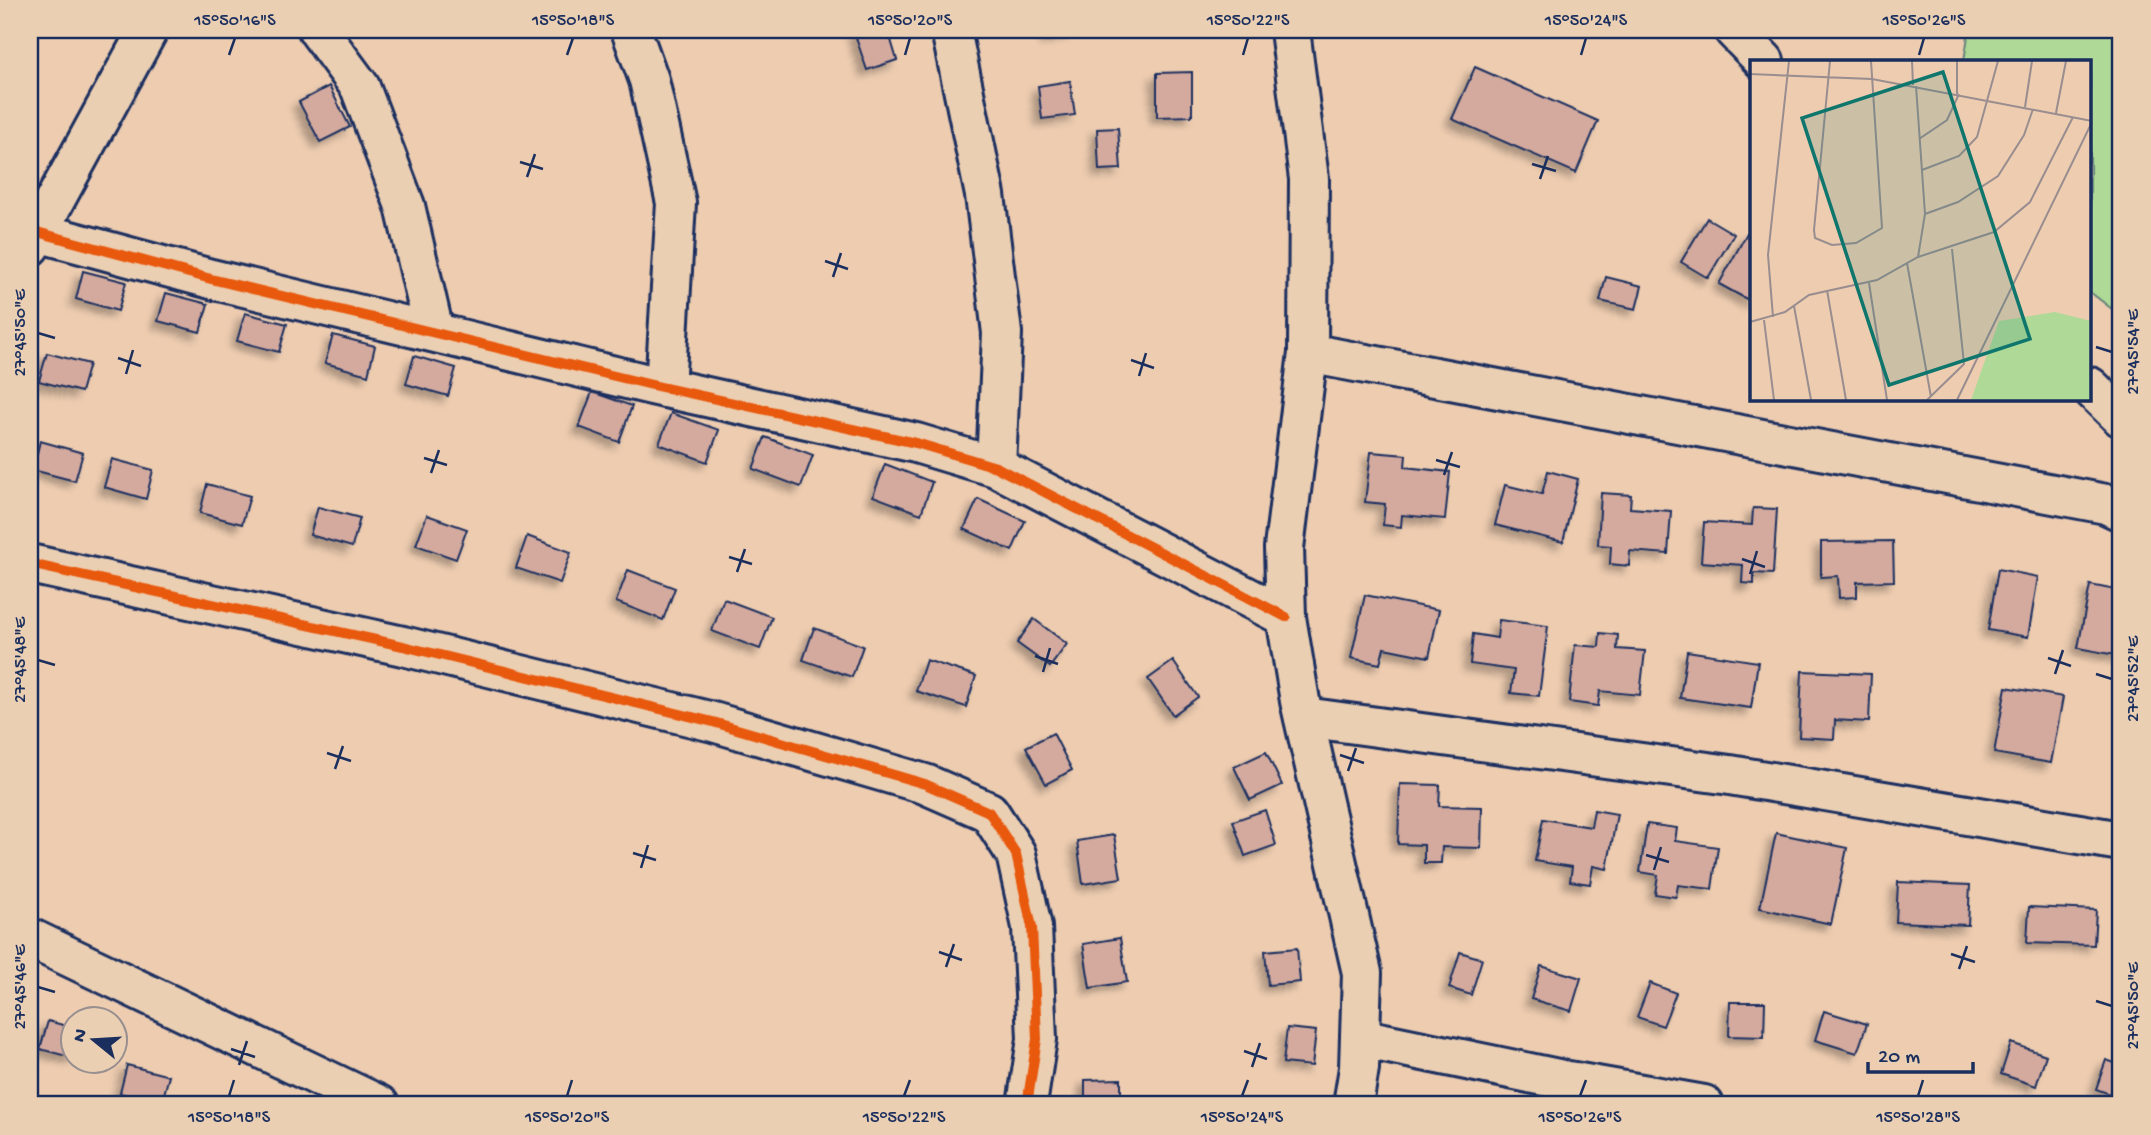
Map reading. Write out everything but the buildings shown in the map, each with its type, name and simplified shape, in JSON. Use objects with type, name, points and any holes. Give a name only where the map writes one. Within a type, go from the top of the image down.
[{"type":"street","points":[[148,30],[33,239],[665,388],[916,443],[996,467],[1286,617]]},
{"type":"street","points":[[318,30],[360,87],[405,206],[434,332]]},
{"type":"street","points":[[631,30],[649,80],[676,203],[665,388]]},
{"type":"street","points":[[951,30],[985,195],[1002,333],[996,467]]},
{"type":"street","points":[[1290,30],[1310,178],[1308,354],[1284,548],[1286,617],[1304,717],[1362,972],[1359,1068],[1353,1105]]},
{"type":"street","points":[[1734,30],[1763,60]]},
{"type":"street","points":[[1308,354],[2106,504],[2121,511]]},
{"type":"street","points":[[2092,389],[2121,417]]},
{"type":"street","points":[[30,564],[403,646],[713,722],[925,784],[989,813],[1016,854],[1032,927],[1037,1039],[1027,1105]]},
{"type":"street","points":[[1304,717],[1730,775],[2121,841]]},
{"type":"street","points":[[30,938],[379,1105]]},
{"type":"street","points":[[1360,1038],[1568,1081],[1704,1105]]},
{"type":"green space","points":[[1969,30],[2121,30],[2121,316],[2092,294],[2092,60],[1964,60]]},
{"type":"cycle path","points":[[37,232],[211,279],[652,385],[916,443],[996,467],[1286,617]]},
{"type":"cycle path","points":[[30,564],[403,646],[713,722],[925,784],[989,812],[1016,854],[1032,927],[1037,1039],[1027,1105]]}]
